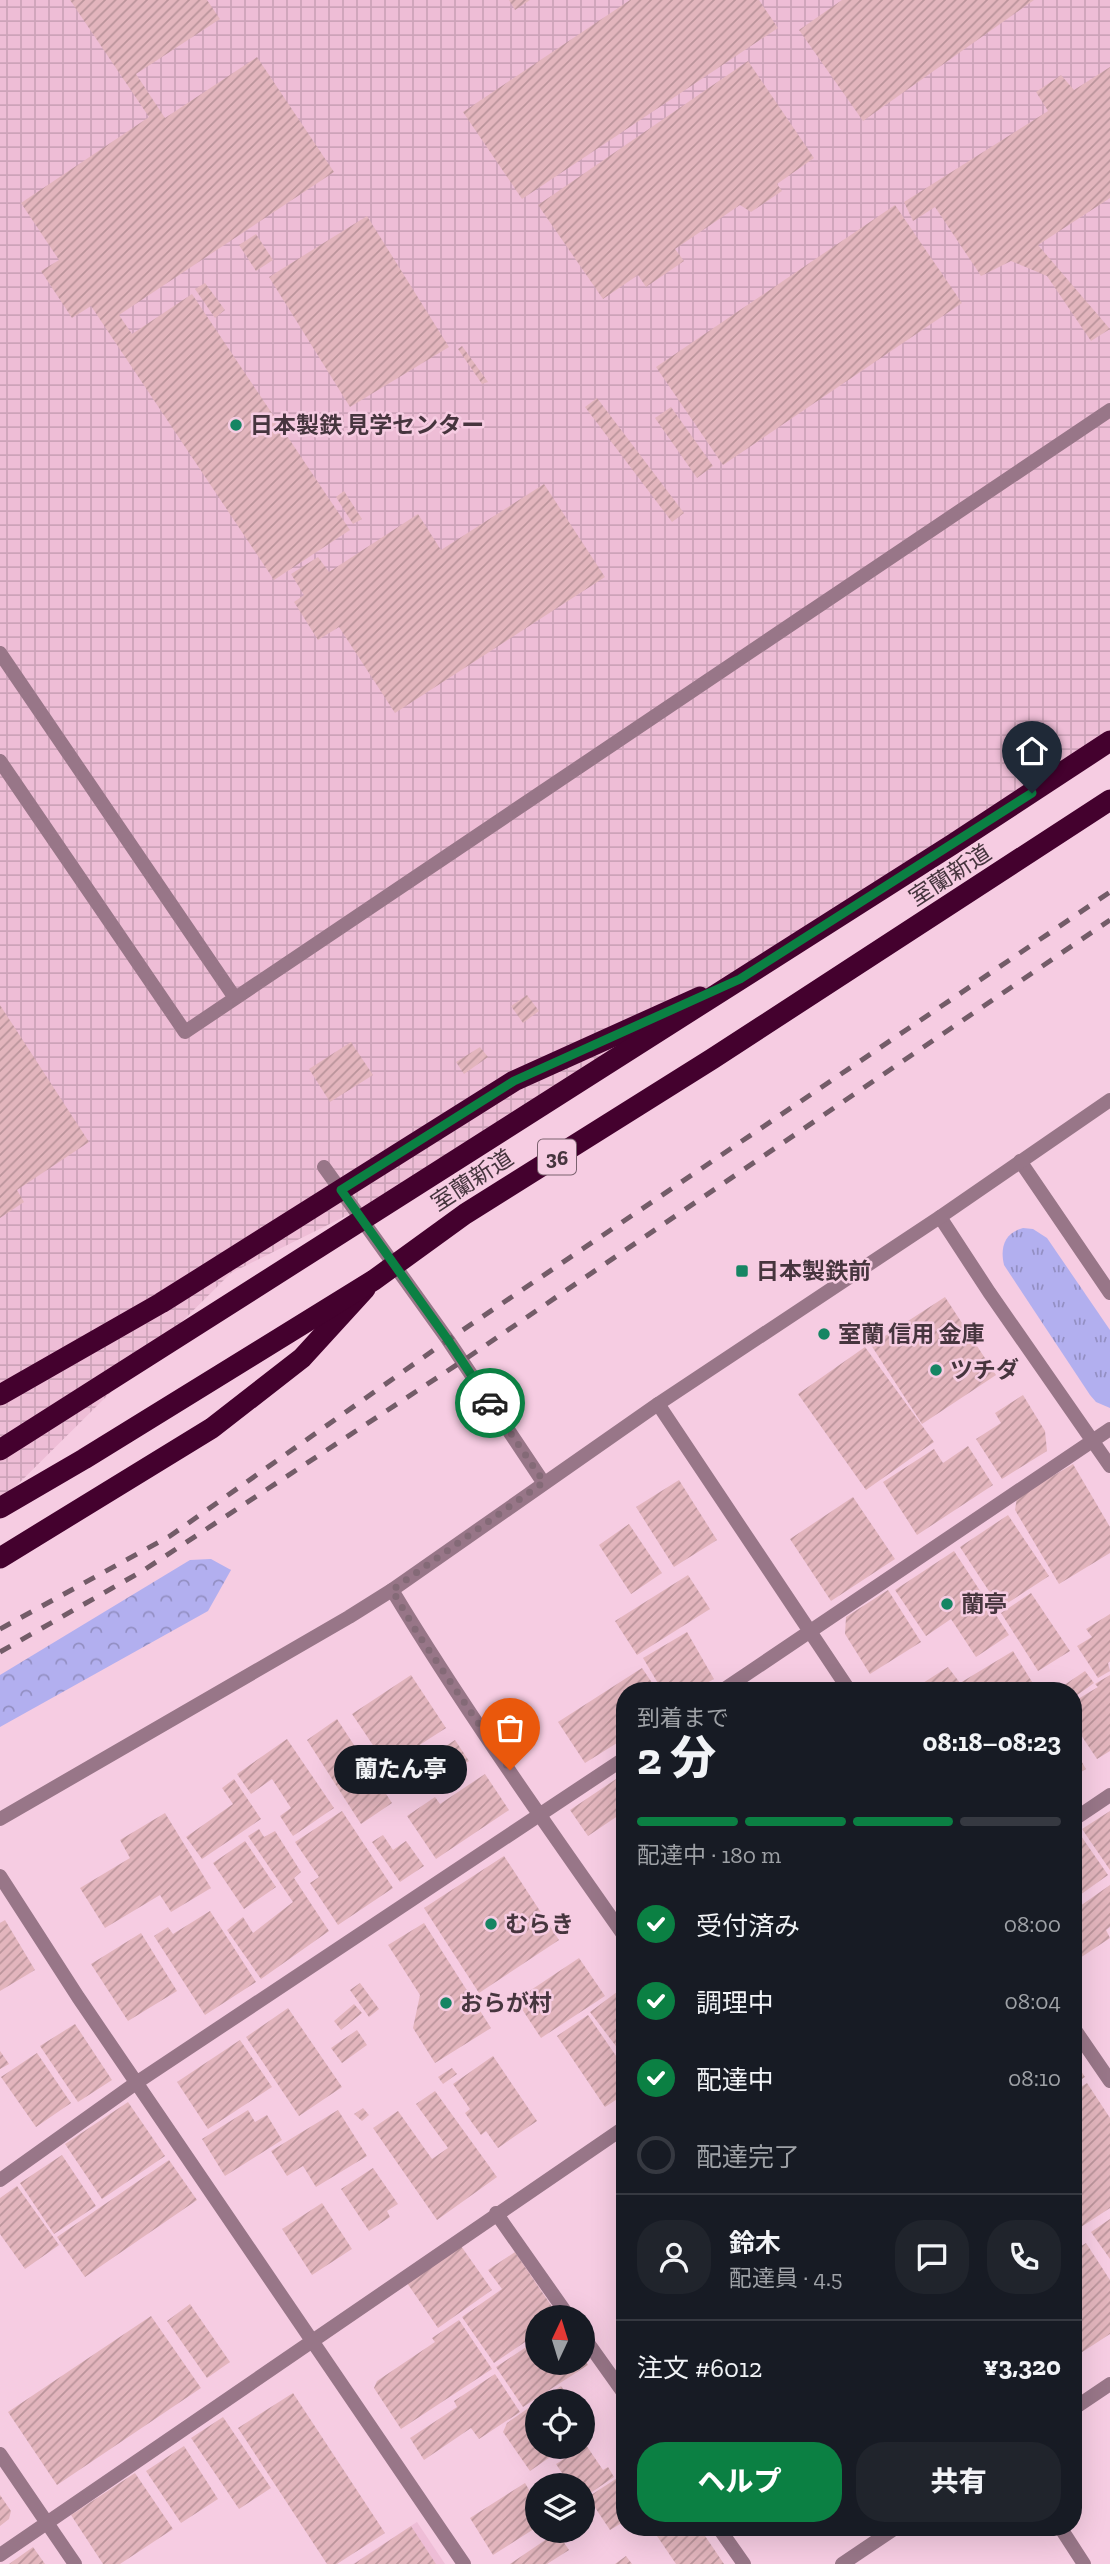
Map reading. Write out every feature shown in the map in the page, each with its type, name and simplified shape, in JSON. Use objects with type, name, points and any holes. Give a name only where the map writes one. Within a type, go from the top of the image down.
[{"type":"highway","name":"室蘭新道","points":[[0,1450],[1110,741]]},
{"type":"highway","name":"室蘭新道","points":[[0,1508],[374,1280],[466,1214],[723,1052],[1110,800]]},
{"type":"highway","points":[[0,1395],[161,1303],[514,1081],[740,979]]},
{"type":"highway","points":[[0,1558],[212,1428],[302,1358],[374,1280]]},
{"type":"street","points":[[0,761],[185,1032],[1110,410]]},
{"type":"street","points":[[0,653],[235,998]]},
{"type":"street","points":[[0,1819],[392,1590],[658,1404],[940,1217],[1110,1100]]},
{"type":"street","points":[[1020,1161],[1110,1293]]},
{"type":"street","points":[[324,1167],[448,1340],[544,1482]]},
{"type":"street","points":[[940,1217],[1110,1466]]},
{"type":"street","points":[[658,1404],[844,1682]]},
{"type":"street","points":[[735,1682],[1110,1429]]},
{"type":"street","points":[[392,1590],[418,1634],[616,1924]]},
{"type":"street","points":[[0,2179],[136,2083],[616,1764]]},
{"type":"street","points":[[1082,1814],[1110,1795]]},
{"type":"street","points":[[0,1876],[136,2083],[464,2564]]},
{"type":"street","points":[[1082,2040],[1110,2081]]},
{"type":"street","points":[[0,2554],[616,2133]]},
{"type":"street","points":[[496,2213],[561,2305]]},
{"type":"street","points":[[595,2353],[616,2382]]},
{"type":"street","points":[[1082,2403],[1110,2384]]},
{"type":"street","points":[[0,2454],[75,2564]]},
{"type":"street","points":[[724,2536],[744,2564]]},
{"type":"street","points":[[842,2564],[884,2536]]},
{"type":"street","points":[[1066,2536],[1084,2564]]},
{"type":"shaded area","points":[[0,0],[1110,0],[1110,733],[475,1152],[231,1273],[0,1502]]},
{"type":"shaded area","points":[[417,2522],[445,2564],[353,2564]]},
{"type":"green space","points":[[1023,1228],[1033,1229],[1047,1238],[1110,1330],[1110,1408],[1096,1402],[1090,1395],[1004,1265],[1005,1242],[1011,1234]]},
{"type":"green space","points":[[211,1559],[231,1570],[208,1611],[0,1727],[0,1675],[190,1560]]},
{"type":"building","points":[[70,0],[207,0],[220,19],[136,74],[165,118],[257,57],[334,172],[119,315],[132,334],[192,294],[350,530],[274,580],[91,306],[72,318],[41,271],[59,260],[21,203],[149,117]]},
{"type":"building","points":[[509,0],[530,0],[515,10]]},
{"type":"building","points":[[630,0],[759,0],[778,28],[522,199],[463,112]]},
{"type":"building","points":[[842,0],[1034,0],[863,121],[799,30]]},
{"type":"building","points":[[748,61],[814,158],[777,184],[782,191],[751,212],[740,205],[675,249],[684,261],[646,287],[638,275],[603,299],[538,205]]},
{"type":"building","points":[[1110,67],[1110,198],[1038,245],[1110,329],[1091,341],[1047,276],[1011,261],[981,276],[935,207],[913,221],[904,202],[1048,111],[1036,92],[1061,75],[1074,90]]},
{"type":"building","points":[[895,205],[962,303],[723,465],[656,367]]},
{"type":"building","points":[[367,216],[449,347],[350,407],[269,277]]},
{"type":"building","points":[[256,234],[273,260],[256,271],[239,245]]},
{"type":"building","points":[[205,283],[225,310],[215,318],[195,289]]},
{"type":"building","points":[[462,346],[488,382],[482,384],[458,349]]},
{"type":"building","points":[[597,398],[684,513],[672,522],[585,407]]},
{"type":"building","points":[[671,407],[713,466],[697,478],[655,418]]},
{"type":"building","points":[[544,484],[605,577],[395,713],[339,627],[318,640],[294,602],[304,595],[291,574],[318,557],[329,572],[418,514],[441,550]]},
{"type":"building","points":[[344,491],[362,519],[353,524],[336,497]]},
{"type":"building","points":[[527,995],[539,1011],[523,1023],[511,1006]]},
{"type":"building","points":[[0,1005],[89,1142],[17,1190],[24,1202],[0,1218]]},
{"type":"building","points":[[351,1042],[373,1075],[330,1102],[309,1069]]},
{"type":"building","points":[[480,1047],[488,1057],[464,1074],[456,1062]]},
{"type":"building","points":[[945,1297],[996,1375],[922,1424],[871,1345]]},
{"type":"building","points":[[865,1347],[934,1442],[866,1490],[798,1394]]},
{"type":"building","points":[[1023,1395],[1045,1431],[1047,1451],[1002,1479],[976,1439],[1001,1423],[995,1413]]},
{"type":"building","points":[[968,1446],[993,1485],[917,1535],[883,1482],[934,1449],[943,1463]]},
{"type":"building","points":[[1073,1464],[1110,1527],[1110,1553],[1059,1584],[1015,1510],[1017,1497]]},
{"type":"building","points":[[679,1480],[717,1540],[674,1567],[636,1507]]},
{"type":"building","points":[[853,1497],[895,1559],[831,1601],[790,1539]]},
{"type":"building","points":[[1008,1515],[1049,1576],[1000,1608],[960,1547]]},
{"type":"building","points":[[629,1524],[662,1573],[631,1594],[599,1545]]},
{"type":"building","name":"蘭亭","points":[[954,1551],[1009,1635],[976,1657],[951,1619],[926,1636],[895,1590]]},
{"type":"building","points":[[688,1575],[710,1609],[637,1655],[615,1621]]},
{"type":"building","points":[[888,1590],[921,1642],[870,1674],[845,1634],[846,1617]]},
{"type":"building","points":[[1031,1593],[1070,1651],[1038,1671],[1001,1613]]},
{"type":"building","points":[[1110,1614],[1110,1671],[1098,1678],[1077,1646],[1092,1637],[1086,1629]]},
{"type":"building","points":[[687,1632],[714,1679],[709,1682],[657,1682],[643,1658]]},
{"type":"building","points":[[1013,1651],[1032,1682],[962,1682]]},
{"type":"building","points":[[948,1667],[959,1682],[925,1682]]},
{"type":"building","points":[[642,1668],[652,1682],[620,1682]]},
{"type":"building","points":[[1085,1671],[1094,1683],[1082,1692],[1082,1682],[1069,1682]]},
{"type":"building","points":[[411,1675],[446,1728],[387,1766],[352,1714]]},
{"type":"building","points":[[1110,1675],[1110,1751],[1097,1759],[1082,1736],[1082,1697],[1098,1687],[1095,1684]]},
{"type":"building","points":[[616,1685],[616,1744],[585,1763],[558,1722]]},
{"type":"building","points":[[337,1719],[392,1803],[361,1824],[307,1740]]},
{"type":"building","points":[[287,1739],[334,1808],[293,1836],[280,1816],[291,1808],[272,1779],[251,1794],[237,1774]]},
{"type":"building","points":[[455,1740],[469,1761],[420,1794],[405,1773]]},
{"type":"building","points":[[485,1774],[509,1810],[436,1859],[407,1816],[435,1797],[440,1804]]},
{"type":"building","points":[[234,1779],[261,1819],[202,1859],[186,1837],[233,1804],[222,1788]]},
{"type":"building","points":[[616,1779],[616,1817],[588,1836],[570,1810]]},
{"type":"building","points":[[342,1811],[393,1888],[338,1925],[310,1883],[319,1877],[295,1842]]},
{"type":"building","points":[[1110,1811],[1110,1870],[1082,1829]]},
{"type":"building","points":[[165,1813],[211,1888],[171,1912],[160,1895],[105,1928],[80,1888],[130,1858],[120,1840]]},
{"type":"building","points":[[259,1829],[264,1837],[275,1831],[301,1872],[294,1878],[329,1931],[261,1979],[227,1930],[243,1917],[253,1933],[293,1902],[248,1836]]},
{"type":"building","points":[[383,1835],[393,1850],[406,1841],[424,1866],[400,1882],[372,1842]]},
{"type":"building","points":[[1082,1837],[1108,1875],[1082,1894]]},
{"type":"building","points":[[245,1841],[276,1887],[244,1909],[213,1863]]},
{"type":"building","name":"むらき","points":[[504,1856],[559,1940],[479,1993],[424,1908]]},
{"type":"building","points":[[1110,1885],[1110,1927],[1106,1930],[1110,1938],[1082,1957],[1082,1905]]},
{"type":"building","points":[[210,1911],[256,1982],[205,2015],[154,1936],[168,1927],[173,1934]]},
{"type":"building","points":[[5,1920],[35,1970],[0,1991],[0,1923]]},
{"type":"building","points":[[424,1923],[491,2028],[435,2063],[413,2028],[420,1995],[388,1945]]},
{"type":"building","points":[[141,1933],[177,1991],[128,2021],[91,1964]]},
{"type":"building","points":[[579,1958],[605,1996],[541,2038],[516,2000]]},
{"type":"building","points":[[360,1983],[379,2009],[369,2017],[350,1990]]},
{"type":"building","points":[[616,1993],[616,2046],[590,2012]]},
{"type":"building","points":[[354,2004],[362,2013],[341,2030],[334,2021]]},
{"type":"building","points":[[288,2008],[342,2087],[299,2116],[246,2037]]},
{"type":"building","points":[[588,2015],[616,2056],[616,2100],[605,2107],[557,2036]]},
{"type":"building","points":[[75,2024],[112,2080],[78,2102],[40,2046]]},
{"type":"building","points":[[357,2030],[367,2045],[342,2063],[331,2048]]},
{"type":"building","points":[[240,2040],[272,2087],[208,2129],[177,2082]]},
{"type":"building","points":[[0,2051],[9,2064],[0,2069]]},
{"type":"building","points":[[37,2053],[71,2103],[36,2127],[1,2077]]},
{"type":"building","points":[[493,2056],[537,2121],[498,2148],[486,2131],[481,2135],[465,2113],[470,2109],[453,2084]]},
{"type":"building","points":[[452,2068],[457,2074],[443,2084],[438,2077]]},
{"type":"building","points":[[1087,2083],[1110,2118],[1110,2208],[1082,2226],[1082,2086]]},
{"type":"building","points":[[435,2091],[497,2177],[437,2220],[373,2128],[398,2111],[432,2159],[448,2148],[416,2104]]},
{"type":"building","points":[[128,2102],[165,2156],[102,2199],[65,2144]]},
{"type":"building","points":[[363,2108],[369,2115],[362,2121],[354,2114]]},
{"type":"building","points":[[248,2110],[255,2122],[267,2115],[282,2140],[225,2176],[202,2139]]},
{"type":"building","points":[[338,2110],[367,2156],[316,2187],[303,2166],[287,2176],[271,2151]]},
{"type":"building","points":[[62,2155],[96,2206],[54,2234],[20,2183]]},
{"type":"building","points":[[169,2160],[197,2200],[85,2277],[57,2237]]},
{"type":"building","points":[[373,2168],[398,2204],[387,2211],[390,2217],[369,2231],[341,2189]]},
{"type":"building","points":[[17,2186],[59,2245],[25,2269],[0,2234],[0,2198]]},
{"type":"building","points":[[322,2203],[352,2249],[312,2275],[282,2229]]},
{"type":"building","points":[[1110,2219],[1110,2259],[1091,2232]]},
{"type":"building","points":[[1086,2243],[1110,2280],[1110,2334],[1082,2352],[1082,2245]]},
{"type":"building","points":[[461,2246],[492,2290],[438,2328],[407,2283]]},
{"type":"building","points":[[515,2252],[551,2305],[525,2305],[525,2342],[494,2363],[462,2317],[502,2289],[488,2270]]},
{"type":"building","points":[[190,2304],[230,2362],[207,2378],[167,2321]]},
{"type":"building","points":[[151,2316],[201,2388],[57,2485],[8,2412]]},
{"type":"building","points":[[459,2320],[492,2369],[401,2429],[374,2388],[377,2381],[435,2342],[432,2338]]},
{"type":"building","points":[[525,2348],[525,2375],[573,2375],[551,2389],[525,2389],[523,2407],[496,2367]]},
{"type":"building","points":[[495,2374],[520,2412],[479,2439],[471,2428],[424,2460],[410,2438],[457,2407],[454,2401]]},
{"type":"building","points":[[293,2393],[385,2533],[337,2564],[327,2564],[238,2428]]},
{"type":"building","points":[[525,2410],[525,2459],[547,2459],[530,2471],[503,2432],[507,2423]]},
{"type":"building","points":[[223,2417],[271,2488],[239,2509],[191,2438]]},
{"type":"building","points":[[184,2446],[218,2499],[181,2523],[146,2471]]},
{"type":"building","points":[[595,2458],[603,2470],[608,2467],[614,2477],[595,2490],[595,2473],[562,2473],[556,2464],[564,2459]]},
{"type":"building","points":[[135,2473],[173,2529],[120,2564],[103,2564],[71,2515]]},
{"type":"building","points":[[616,2479],[616,2526],[610,2530],[595,2508],[595,2492]]},
{"type":"building","points":[[525,2483],[525,2535],[493,2555],[470,2518]]},
{"type":"building","points":[[0,2495],[11,2511],[9,2519],[0,2526]]},
{"type":"building","points":[[411,2526],[436,2564],[354,2564]]},
{"type":"building","points":[[657,2536],[705,2536],[724,2564],[676,2564]]},
{"type":"building","points":[[541,2543],[564,2543],[569,2550],[547,2564],[510,2564]]},
{"type":"building","points":[[33,2547],[45,2564],[9,2564]]},
{"type":"building","points":[[626,2556],[632,2564],[615,2564]]},
{"type":"railway","points":[[0,1629],[170,1536],[448,1340],[1110,892]]},
{"type":"railway","points":[[0,1652],[144,1570],[461,1362],[1110,920]]},
{"type":"way so far","points":[[490,1403],[544,1482],[392,1590],[418,1634],[510,1770]]},
{"type":"place","name":"日本製鉄 見学センター","points":[[236,425]]},
{"type":"place","name":"日本製鉄前","points":[[742,1271]]},
{"type":"place","name":"室蘭 信用 金庫","points":[[824,1334]]},
{"type":"place","name":"ツチダ","points":[[936,1370]]},
{"type":"place","name":"蘭亭","points":[[947,1604]]},
{"type":"place","name":"蘭たん亭","points":[[510,1770]]},
{"type":"place","name":"むらき","points":[[491,1924]]},
{"type":"place","name":"おらが村","points":[[446,2003]]},
{"type":"route","points":[[490,1403],[341,1190],[514,1081],[740,979],[1032,793]]}]
